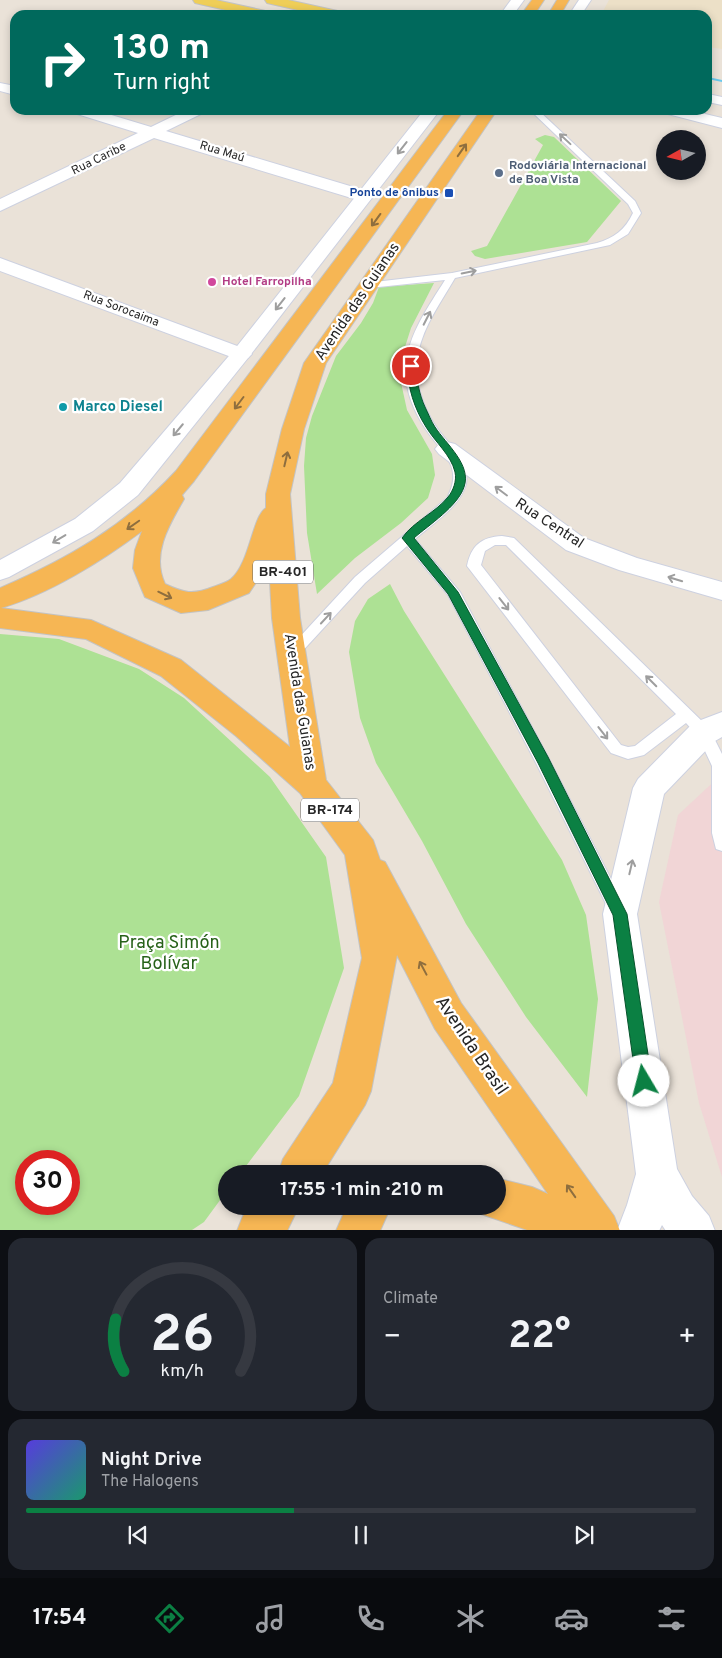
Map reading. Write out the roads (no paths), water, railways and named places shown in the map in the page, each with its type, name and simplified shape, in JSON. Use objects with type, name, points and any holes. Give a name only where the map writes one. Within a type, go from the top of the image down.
[{"type":"highway","points":[[278,494],[268,531],[256,564],[240,586],[208,600],[181,603],[155,590],[146,568],[149,548],[159,522],[185,476],[452,115]]},
{"type":"highway","name":"Avenida das Guianas","points":[[311,784],[286,618],[278,494],[293,429],[315,363],[487,115]]},
{"type":"highway","points":[[0,599],[41,582],[90,555],[145,516],[185,476]]},
{"type":"highway","name":"BR-174","points":[[0,618],[91,630],[172,668],[247,728],[311,784],[361,850],[380,958],[351,1091],[304,1165]]},
{"type":"highway","name":"Avenida Brasil","points":[[361,850],[448,1016],[599,1230]]},
{"type":"highway","points":[[506,1202],[532,1208],[571,1230]]},
{"type":"highway","points":[[258,1230],[266,1225],[272,1215]]},
{"type":"highway","points":[[357,1230],[365,1215]]},
{"type":"main road","points":[[199,0],[243,10]]},
{"type":"main road","points":[[271,0],[315,10]]},
{"type":"street","points":[[510,10],[518,0]]},
{"type":"street","name":"Rua Maú","points":[[96,115],[364,196]]},
{"type":"street","name":"Rua Caribe","points":[[0,206],[188,115]]},
{"type":"street","points":[[0,570],[50,546],[84,525],[128,490],[241,354],[428,115]]},
{"type":"street","points":[[689,115],[722,123]]},
{"type":"street","name":"Rua Sorocaima","points":[[0,264],[241,354]]},
{"type":"street","name":"Rua Central","points":[[447,449],[575,544],[628,564],[722,591]]},
{"type":"street","points":[[694,1230],[677,1211],[657,1174],[620,914],[649,788],[704,724]]},
{"type":"street","points":[[638,1230],[648,1207],[657,1174]]},
{"type":"lane","points":[[369,285],[452,276],[606,244],[613,242],[631,227],[637,213],[632,203],[539,115]]},
{"type":"lane","points":[[292,653],[328,618],[360,580],[452,500],[460,486],[460,473],[447,449],[430,427],[419,405],[412,384],[411,366],[413,348],[428,317],[452,276]]},
{"type":"lane","points":[[407,538],[453,592],[543,761],[620,914]]},
{"type":"lane","points":[[704,724],[639,751],[628,753],[616,749],[474,566],[476,552],[494,539],[509,541],[704,724],[720,766],[720,832],[722,844]]},
{"type":"waterway","points":[[712,79],[722,81]]},
{"type":"place","name":"Rodoviária Internacional de Boa Vista","points":[[499,173]]},
{"type":"place","name":"Ponto de ônibus","points":[[449,193]]},
{"type":"place","name":"Hotel Farropilha","points":[[212,282]]},
{"type":"place","name":"Marco Diesel","points":[[63,407]]},
{"type":"park label","name":"Praça Simón Bolívar","points":[[169,953]]}]
